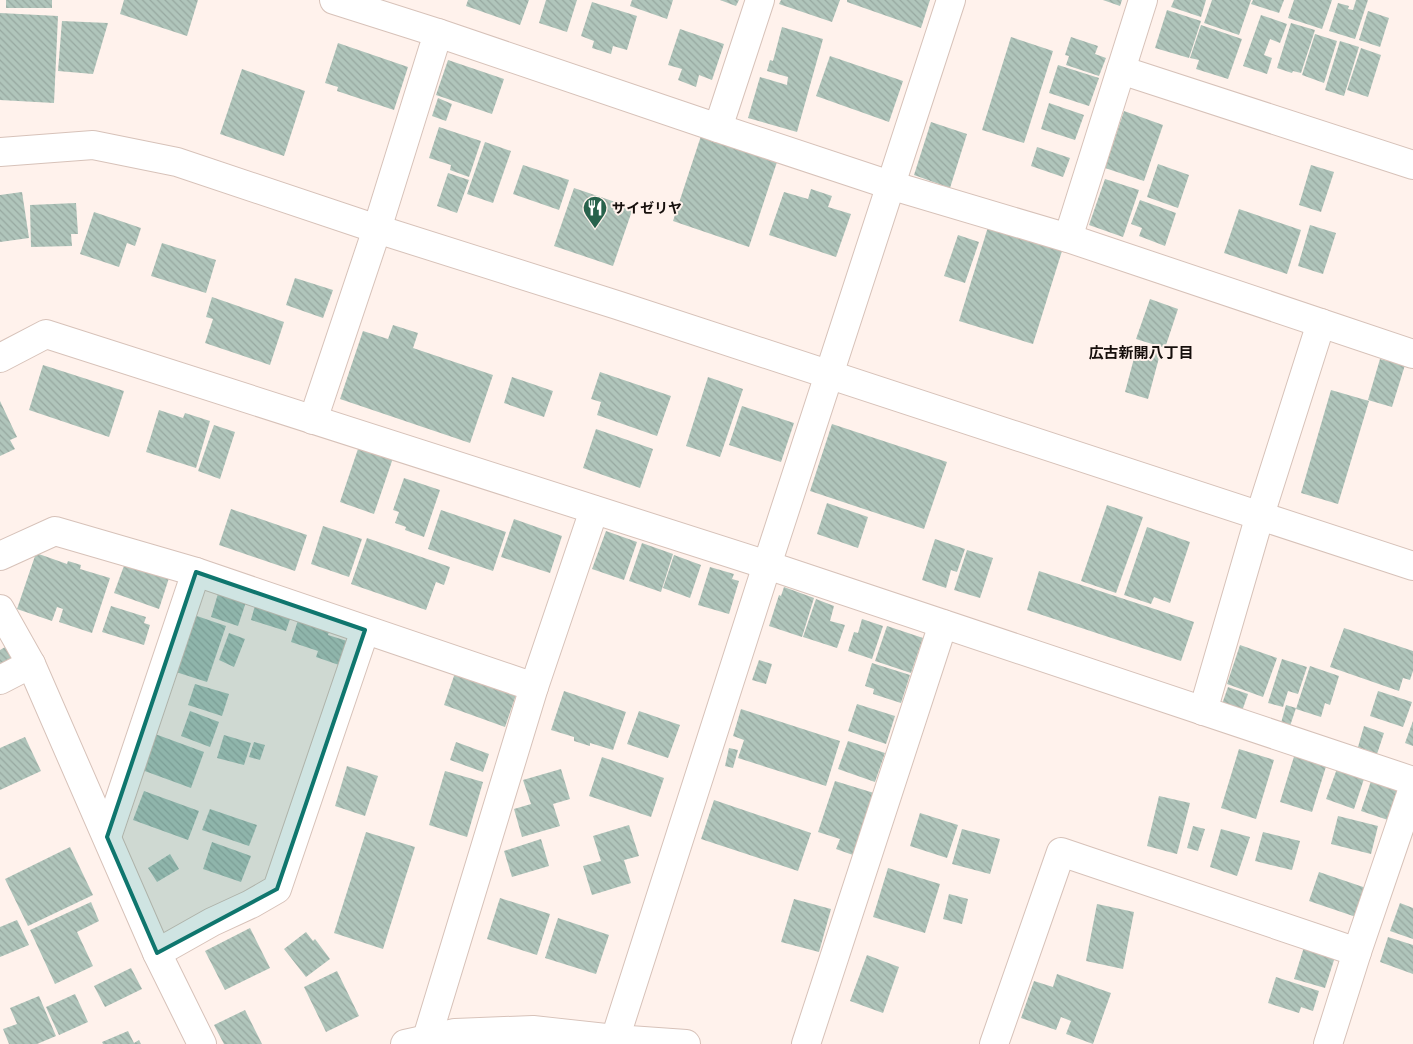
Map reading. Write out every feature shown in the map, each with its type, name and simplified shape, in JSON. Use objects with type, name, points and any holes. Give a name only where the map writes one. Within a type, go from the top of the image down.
[{"type":"street","points":[[334,0],[890,184],[1068,238],[1413,354]]},
{"type":"street","points":[[718,128],[760,0]]},
{"type":"street","points":[[614,1041],[951,0]]},
{"type":"street","points":[[1068,238],[1143,0]]},
{"type":"street","points":[[313,420],[377,230],[438,33]]},
{"type":"street","points":[[1121,70],[1413,165]]},
{"type":"street","points":[[0,152],[93,145],[177,162],[377,230],[830,374],[1413,566]]},
{"type":"street","points":[[1202,711],[1260,515],[1320,323]]},
{"type":"street","points":[[0,358],[46,334],[767,565],[1413,781]]},
{"type":"street","points":[[416,1041],[594,510]]},
{"type":"street","points":[[0,556],[55,531],[196,572],[534,688]]},
{"type":"street","points":[[107,837],[196,572]]},
{"type":"street","points":[[0,608],[31,664],[157,953],[202,1044]]},
{"type":"street","points":[[806,1044],[943,624]]},
{"type":"street","points":[[157,953],[276,889],[366,630]]},
{"type":"street","points":[[0,680],[31,664]]},
{"type":"street","points":[[1328,1044],[1413,788]]},
{"type":"street","points":[[994,1044],[1061,852],[1357,952]]},
{"type":"street","points":[[416,1041],[455,1033],[533,1030],[614,1041],[686,1044]]},
{"type":"highlighted area","points":[[196,572],[365,630],[277,889],[157,953],[107,837]]},
{"type":"building","points":[[6,0],[52,0],[52,8],[6,8]]},
{"type":"building","points":[[124,0],[198,0],[187,36],[120,14]]},
{"type":"building","points":[[468,0],[529,0],[520,25],[466,6]]},
{"type":"building","points":[[546,0],[577,0],[567,32],[539,23]]},
{"type":"building","points":[[632,0],[673,0],[667,19],[630,6]]},
{"type":"building","points":[[720,0],[739,0],[736,6]]},
{"type":"building","points":[[781,0],[840,0],[832,22],[779,4]]},
{"type":"building","points":[[847,0],[930,0],[921,28],[847,2]]},
{"type":"building","points":[[1103,0],[1122,0],[1120,6]]},
{"type":"building","points":[[1174,0],[1206,0],[1201,17],[1171,7]]},
{"type":"building","points":[[1212,0],[1251,0],[1239,35],[1204,23]]},
{"type":"building","points":[[1253,0],[1284,0],[1279,13],[1251,4]]},
{"type":"building","points":[[1294,0],[1332,0],[1322,29],[1288,18]]},
{"type":"building","points":[[1356,0],[1368,0],[1355,39],[1329,31],[1338,3],[1349,6],[1348,9],[1353,10]]},
{"type":"building","points":[[592,2],[637,16],[627,50],[613,46],[611,54],[592,48],[594,41],[581,36]]},
{"type":"building","points":[[1167,10],[1201,21],[1189,58],[1155,48]]},
{"type":"building","points":[[1368,11],[1389,18],[1380,47],[1359,40]]},
{"type":"building","points":[[0,13],[58,16],[54,103],[0,100]]},
{"type":"building","points":[[1261,15],[1287,24],[1280,43],[1270,39],[1264,55],[1272,58],[1267,74],[1243,66]]},
{"type":"building","points":[[62,21],[108,23],[93,74],[58,71]]},
{"type":"building","points":[[1291,23],[1315,30],[1301,73],[1293,71],[1292,73],[1277,68]]},
{"type":"building","points":[[1201,25],[1242,39],[1228,79],[1196,69],[1199,60],[1190,58]]},
{"type":"building","points":[[782,27],[823,39],[797,132],[748,118],[760,77],[787,85],[788,77],[767,71],[770,60],[773,61]]},
{"type":"building","points":[[680,29],[724,44],[712,80],[699,75],[696,87],[678,80],[682,69],[668,65]]},
{"type":"building","points":[[1315,34],[1337,41],[1324,83],[1302,75]]},
{"type":"building","points":[[1011,37],[1053,51],[1024,143],[982,130]]},
{"type":"building","points":[[1071,37],[1098,46],[1095,54],[1106,58],[1099,76],[1066,65],[1069,56],[1065,55]]},
{"type":"building","points":[[1340,41],[1359,47],[1344,96],[1325,90]]},
{"type":"building","points":[[338,43],[408,67],[394,110],[337,91],[338,87],[325,83]]},
{"type":"building","points":[[1361,48],[1381,55],[1368,97],[1347,90]]},
{"type":"building","points":[[830,56],[903,81],[889,122],[816,96]]},
{"type":"building","points":[[448,60],[504,79],[492,114],[436,95]]},
{"type":"building","points":[[1058,65],[1099,78],[1089,106],[1049,93]]},
{"type":"building","points":[[242,69],[305,91],[284,156],[220,134]]},
{"type":"building","points":[[438,98],[452,104],[446,121],[432,116]]},
{"type":"building","points":[[1049,103],[1084,115],[1075,140],[1041,129]]},
{"type":"building","points":[[1124,111],[1163,125],[1144,181],[1105,168]]},
{"type":"building","points":[[931,122],[967,134],[950,188],[914,175]]},
{"type":"building","points":[[439,127],[481,141],[469,177],[450,170],[451,165],[429,158]]},
{"type":"building","points":[[702,133],[778,159],[749,247],[673,221]]},
{"type":"building","points":[[485,142],[511,151],[493,203],[467,194]]},
{"type":"building","points":[[1037,147],[1070,158],[1063,177],[1031,166]]},
{"type":"building","points":[[1158,164],[1189,175],[1178,208],[1147,197]]},
{"type":"building","points":[[523,165],[569,180],[559,210],[513,194]]},
{"type":"building","points":[[1311,165],[1334,172],[1321,212],[1299,205]]},
{"type":"building","points":[[448,173],[469,180],[457,213],[437,206]]},
{"type":"building","points":[[1105,179],[1139,190],[1123,237],[1089,225]]},
{"type":"building","points":[[574,188],[633,208],[613,266],[554,246]]},
{"type":"building","points":[[811,189],[832,196],[828,207],[851,214],[836,257],[769,235],[784,192],[808,199]]},
{"type":"building","points":[[22,192],[29,238],[0,242],[0,195]]},
{"type":"building","points":[[1140,200],[1176,213],[1165,246],[1139,236],[1142,228],[1131,224]]},
{"type":"building","points":[[76,203],[78,234],[71,234],[72,246],[31,247],[30,205]]},
{"type":"building","points":[[1239,209],[1301,230],[1287,274],[1224,253]]},
{"type":"building","points":[[94,212],[141,228],[135,246],[127,243],[119,267],[80,254]]},
{"type":"building","points":[[1310,225],[1336,233],[1323,274],[1298,266]]},
{"type":"building","points":[[988,227],[1062,251],[1033,344],[959,321]]},
{"type":"building","points":[[958,235],[979,242],[965,283],[944,276]]},
{"type":"building","points":[[162,243],[216,260],[206,293],[151,276]]},
{"type":"building","points":[[295,278],[333,290],[323,318],[286,305]]},
{"type":"building","points":[[212,297],[284,322],[270,365],[205,343],[213,319],[206,317]]},
{"type":"building","points":[[1150,299],[1178,309],[1165,348],[1136,339]]},
{"type":"building","points":[[393,325],[418,333],[413,348],[493,375],[470,443],[340,399],[363,331],[388,339]]},
{"type":"building","points":[[1137,347],[1160,354],[1148,399],[1125,392]]},
{"type":"building","points":[[1380,359],[1405,365],[1392,407],[1368,400]]},
{"type":"building","points":[[43,365],[124,391],[109,437],[29,410]]},
{"type":"building","points":[[600,372],[671,396],[657,436],[597,415],[601,402],[591,399]]},
{"type":"building","points":[[512,377],[553,391],[544,417],[504,403]]},
{"type":"building","points":[[708,377],[743,389],[720,457],[686,446]]},
{"type":"building","points":[[1331,390],[1369,401],[1338,504],[1301,493]]},
{"type":"building","points":[[0,401],[17,437],[10,440],[15,449],[0,456]]},
{"type":"building","points":[[742,406],[794,423],[781,462],[729,445]]},
{"type":"building","points":[[159,410],[183,418],[185,413],[210,421],[196,468],[146,452]]},
{"type":"building","points":[[832,424],[947,462],[924,529],[810,491]]},
{"type":"building","points":[[214,425],[235,432],[220,479],[198,471]]},
{"type":"building","points":[[596,429],[653,449],[640,488],[583,468]]},
{"type":"building","points":[[359,446],[393,458],[374,514],[340,502]]},
{"type":"building","points":[[404,478],[440,490],[424,537],[405,530],[406,527],[395,523],[399,512],[393,510]]},
{"type":"building","points":[[827,503],[868,517],[858,548],[817,534]]},
{"type":"building","points":[[1107,505],[1143,517],[1116,593],[1081,581]]},
{"type":"building","points":[[231,509],[307,535],[295,571],[219,545]]},
{"type":"building","points":[[441,510],[506,532],[493,571],[428,549]]},
{"type":"building","points":[[514,519],[562,536],[550,573],[501,557]]},
{"type":"building","points":[[323,526],[362,539],[349,577],[311,564]]},
{"type":"building","points":[[1147,527],[1190,542],[1170,603],[1154,597],[1151,604],[1124,595]]},
{"type":"building","points":[[606,531],[637,542],[624,580],[592,569]]},
{"type":"building","points":[[367,538],[450,567],[444,585],[436,582],[426,610],[351,584]]},
{"type":"building","points":[[935,539],[965,549],[957,572],[951,570],[946,588],[922,580]]},
{"type":"building","points":[[642,543],[673,554],[661,592],[629,581]]},
{"type":"building","points":[[967,550],[993,558],[980,598],[954,590]]},
{"type":"building","points":[[36,553],[67,564],[68,561],[81,565],[80,569],[110,578],[92,633],[59,622],[63,609],[57,607],[52,621],[17,609]]},
{"type":"building","points":[[674,555],[701,565],[690,598],[663,588]]},
{"type":"building","points":[[125,563],[169,578],[159,609],[114,593]]},
{"type":"building","points":[[710,567],[734,574],[732,579],[739,581],[729,614],[698,605]]},
{"type":"building","points":[[1039,571],[1194,622],[1181,661],[1027,610]]},
{"type":"building","points":[[220,587],[248,596],[238,626],[211,617]]},
{"type":"building","points":[[784,587],[814,598],[802,637],[769,626],[779,595],[781,596]]},
{"type":"building","points":[[257,598],[293,610],[286,631],[251,620]]},
{"type":"building","points":[[816,599],[834,606],[830,621],[845,625],[837,648],[803,637]]},
{"type":"building","points":[[111,606],[146,617],[144,623],[150,625],[144,645],[102,632]]},
{"type":"building","points":[[300,614],[331,625],[328,635],[347,641],[339,665],[316,657],[318,651],[291,642]]},
{"type":"building","points":[[194,615],[226,626],[207,682],[176,672]]},
{"type":"building","points":[[862,619],[883,626],[872,659],[848,651],[854,632],[858,633]]},
{"type":"building","points":[[887,626],[923,638],[911,673],[875,661]]},
{"type":"building","points":[[1344,628],[1413,651],[1413,671],[1410,680],[1403,678],[1399,691],[1330,667]]},
{"type":"building","points":[[229,633],[245,639],[234,667],[219,660]]},
{"type":"building","points":[[1240,645],[1277,658],[1263,697],[1227,684]]},
{"type":"building","points":[[7,646],[15,663],[0,671],[0,650]]},
{"type":"building","points":[[1282,659],[1307,667],[1298,694],[1288,691],[1283,707],[1268,703]]},
{"type":"building","points":[[759,660],[772,664],[766,684],[752,680]]},
{"type":"building","points":[[872,663],[910,675],[901,703],[873,694],[874,689],[865,686]]},
{"type":"building","points":[[1310,666],[1339,676],[1330,705],[1325,703],[1321,717],[1296,709]]},
{"type":"building","points":[[455,673],[516,695],[505,727],[444,705]]},
{"type":"building","points":[[195,684],[229,694],[222,716],[188,705]]},
{"type":"building","points":[[1228,687],[1248,694],[1242,711],[1222,704]]},
{"type":"building","points":[[564,691],[626,712],[613,750],[590,743],[590,746],[574,741],[574,737],[551,730]]},
{"type":"building","points":[[1378,691],[1412,702],[1403,727],[1370,716]]},
{"type":"building","points":[[857,704],[895,716],[886,744],[848,731]]},
{"type":"building","points":[[1286,705],[1296,708],[1290,726],[1281,723]]},
{"type":"building","points":[[741,709],[840,741],[826,786],[738,758],[744,740],[733,736]]},
{"type":"building","points":[[190,711],[219,722],[210,747],[181,736]]},
{"type":"building","points":[[639,711],[680,725],[668,758],[627,744]]},
{"type":"building","points":[[1413,721],[1413,746],[1405,743]]},
{"type":"building","points":[[1364,726],[1384,733],[1377,754],[1358,747]]},
{"type":"building","points":[[155,734],[204,752],[191,788],[142,770]]},
{"type":"building","points":[[224,735],[251,743],[244,765],[217,758]]},
{"type":"building","points":[[25,737],[41,771],[0,790],[0,748]]},
{"type":"building","points":[[848,741],[885,753],[875,782],[838,769]]},
{"type":"building","points":[[254,742],[265,745],[260,760],[249,757]]},
{"type":"building","points":[[456,742],[489,754],[483,772],[450,760]]},
{"type":"building","points":[[729,748],[738,750],[733,768],[725,766]]},
{"type":"building","points":[[1239,749],[1274,760],[1256,819],[1221,808]]},
{"type":"building","points":[[1296,750],[1328,760],[1312,812],[1280,802]]},
{"type":"building","points":[[602,757],[664,778],[651,817],[589,796]]},
{"type":"building","points":[[347,766],[378,776],[365,816],[335,806]]},
{"type":"building","points":[[1338,766],[1365,776],[1354,809],[1326,799]]},
{"type":"building","points":[[561,769],[570,799],[553,804],[560,826],[522,837],[514,809],[531,804],[523,780]]},
{"type":"building","points":[[445,771],[483,782],[467,837],[429,825]]},
{"type":"building","points":[[1373,775],[1403,785],[1391,821],[1361,811]]},
{"type":"building","points":[[835,781],[874,793],[853,855],[836,849],[840,839],[818,832]]},
{"type":"building","points":[[144,791],[199,811],[188,840],[133,820]]},
{"type":"building","points":[[1159,796],[1190,803],[1177,854],[1147,846]]},
{"type":"building","points":[[714,800],[811,833],[798,871],[701,839]]},
{"type":"building","points":[[210,809],[257,825],[249,846],[202,830]]},
{"type":"building","points":[[920,813],[958,825],[947,858],[910,846]]},
{"type":"building","points":[[1338,816],[1378,826],[1371,854],[1331,844]]},
{"type":"building","points":[[629,825],[639,856],[624,860],[631,883],[592,895],[583,866],[601,861],[593,836]]},
{"type":"building","points":[[1193,826],[1205,829],[1198,851],[1187,848]]},
{"type":"building","points":[[962,829],[1000,839],[990,874],[952,864]]},
{"type":"building","points":[[1221,829],[1250,837],[1237,876],[1210,867]]},
{"type":"building","points":[[366,832],[415,847],[383,949],[334,933]]},
{"type":"building","points":[[1263,832],[1300,841],[1292,870],[1255,861]]},
{"type":"building","points":[[541,839],[549,866],[512,877],[504,851]]},
{"type":"building","points":[[212,842],[251,856],[241,882],[203,869]]},
{"type":"building","points":[[70,847],[93,895],[28,926],[5,879]]},
{"type":"building","points":[[170,854],[179,869],[157,882],[148,868]]},
{"type":"building","points":[[888,868],[940,884],[925,933],[873,917]]},
{"type":"building","points":[[1319,872],[1369,889],[1359,918],[1309,901]]},
{"type":"building","points":[[949,894],[968,899],[962,924],[943,919]]},
{"type":"building","points":[[500,898],[550,914],[537,955],[487,939]]},
{"type":"building","points":[[794,899],[831,909],[819,952],[781,942]]},
{"type":"building","points":[[91,902],[99,921],[77,932],[93,966],[55,984],[30,930]]},
{"type":"building","points":[[1400,903],[1413,908],[1413,939],[1390,931]]},
{"type":"building","points":[[1097,904],[1134,912],[1123,969],[1086,961]]},
{"type":"building","points":[[558,918],[609,935],[596,974],[545,958]]},
{"type":"building","points":[[17,920],[29,945],[0,957],[0,927]]},
{"type":"building","points":[[250,928],[270,968],[225,990],[205,951]]},
{"type":"building","points":[[306,932],[313,941],[315,939],[330,959],[306,977],[284,949]]},
{"type":"building","points":[[1388,937],[1413,945],[1413,974],[1380,962]]},
{"type":"building","points":[[1304,947],[1335,957],[1325,988],[1294,979]]},
{"type":"building","points":[[867,955],[899,967],[883,1013],[850,1001]]},
{"type":"building","points":[[131,968],[142,989],[105,1007],[94,986]]},
{"type":"building","points":[[337,971],[359,1016],[326,1032],[304,987]]},
{"type":"building","points":[[1057,974],[1111,993],[1093,1044],[1066,1034],[1071,1021],[1061,1017],[1056,1030],[1021,1018],[1034,981],[1053,987]]},
{"type":"building","points":[[1276,977],[1319,991],[1313,1011],[1301,1007],[1299,1013],[1268,1003]]},
{"type":"building","points":[[75,994],[88,1022],[59,1035],[46,1007]]},
{"type":"building","points":[[39,996],[56,1036],[37,1044],[9,1044],[3,1029],[17,1024],[10,1008]]},
{"type":"building","points":[[245,1010],[262,1044],[224,1044],[214,1025]]},
{"type":"building","points":[[128,1031],[134,1043],[139,1040],[141,1044],[103,1044],[102,1042]]},
{"type":"place","name":"サイゼリヤ","points":[[595,229]]},
{"type":"district","name":"広古新開八丁目","points":[[1141,352]]}]
